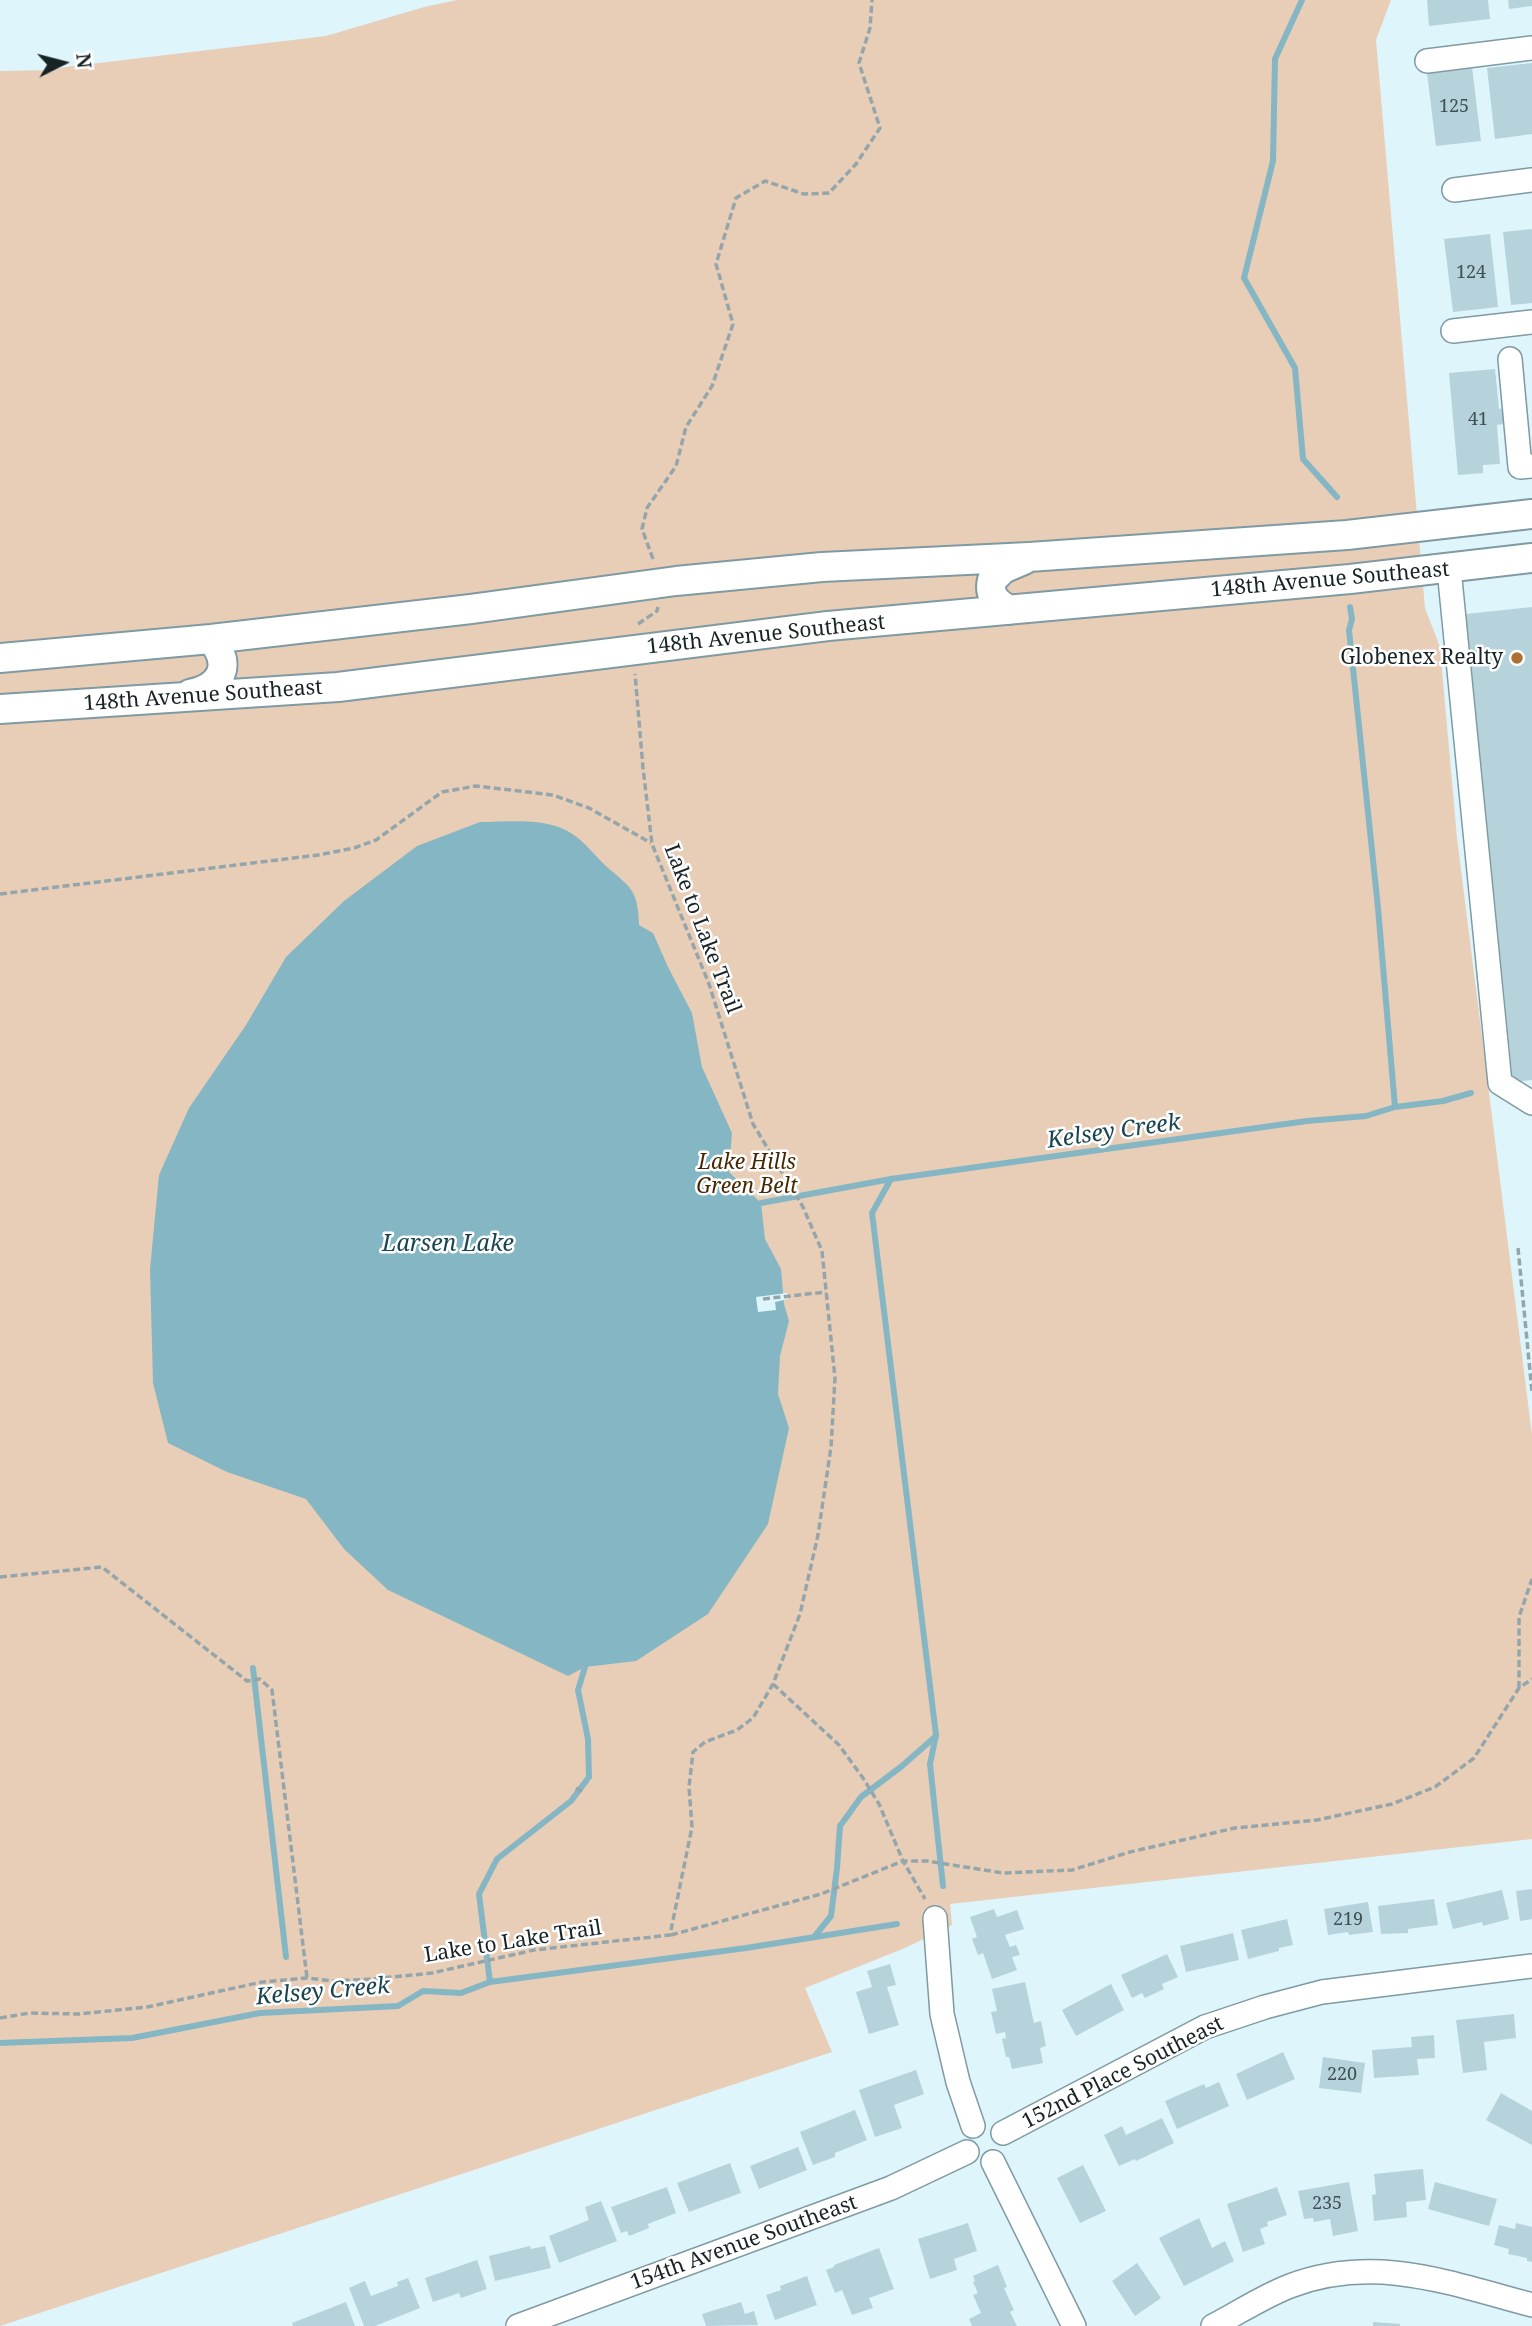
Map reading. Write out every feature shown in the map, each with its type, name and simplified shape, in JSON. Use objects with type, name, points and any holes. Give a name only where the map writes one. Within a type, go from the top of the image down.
[{"type":"main road","name":"148th Avenue Southeast","points":[[0,658],[211,639],[471,609],[676,581],[822,567],[1029,557],[1347,535],[1532,514]]},
{"type":"main road","points":[[1009,610],[999,604],[991,593],[992,580],[1003,569],[1029,557]]},
{"type":"main road","name":"148th Avenue Southeast","points":[[0,709],[338,687],[828,626],[1449,569],[1532,558]]},
{"type":"main road","points":[[167,699],[205,691],[213,686],[220,676],[223,662],[220,649],[211,639]]},
{"type":"street","points":[[1427,61],[1532,48]]},
{"type":"street","points":[[1454,190],[1532,180]]},
{"type":"street","points":[[1453,331],[1532,322]]},
{"type":"street","points":[[1510,359],[1520,467],[1532,466]]},
{"type":"street","points":[[1449,569],[1500,1083],[1532,1103]]},
{"type":"street","points":[[935,1919],[942,2014],[958,2082],[973,2126]]},
{"type":"street","name":"152nd Place Southeast","points":[[1003,2133],[1205,2027],[1265,2007],[1322,1992],[1532,1966]]},
{"type":"street","points":[[986,2122],[999,2127],[1003,2133],[1006,2147],[993,2162],[987,2164],[975,2161],[967,2152],[965,2138],[973,2126],[986,2122]]},
{"type":"street","name":"154th Avenue Southeast","points":[[519,2326],[879,2193],[967,2152]]},
{"type":"street","points":[[993,2162],[1074,2326]]},
{"type":"street","points":[[1213,2326],[1289,2287],[1333,2274],[1416,2274],[1532,2305]]},
{"type":"path","points":[[653,561],[642,529],[647,508],[676,467],[686,427],[712,386],[733,324],[716,264],[736,198],[765,181],[804,194],[829,193],[856,164],[880,128],[859,63],[870,28],[872,0]]},
{"type":"path","points":[[630,632],[657,611],[661,603]]},
{"type":"path","name":"Lake to Lake Trail","points":[[635,670],[652,844],[709,984],[752,1124],[803,1207],[822,1251],[825,1292]]},
{"type":"path","points":[[0,894],[318,855],[354,848],[376,840],[442,792],[476,786],[553,795],[589,808],[652,844]]},
{"type":"path","points":[[1518,1248],[1532,1392]]},
{"type":"path","points":[[670,1935],[692,1827],[689,1787],[693,1752],[705,1742],[737,1730],[753,1718],[773,1684],[800,1614],[818,1535],[831,1447],[835,1378],[825,1292],[764,1299]]},
{"type":"path","points":[[0,1577],[102,1567],[247,1681],[260,1679],[272,1690],[307,1978]]},
{"type":"path","points":[[1519,1688],[1519,1618],[1532,1579]]},
{"type":"path","points":[[903,1861],[927,1861],[1003,1874],[1072,1870],[1130,1852],[1235,1828],[1317,1820],[1392,1804],[1436,1787],[1474,1758],[1519,1688],[1532,1679]]},
{"type":"path","points":[[773,1684],[839,1745],[863,1778],[878,1804],[903,1861],[935,1919]]},
{"type":"path","points":[[576,1788],[582,1792]]},
{"type":"path","name":"Lake to Lake Trail","points":[[0,2018],[30,2013],[79,2014],[147,2007],[262,1982],[307,1978],[332,1981],[373,1979],[432,1973],[534,1950],[670,1935],[821,1895],[903,1861]]},
{"type":"green space","name":"Lake Hills Green Belt","points":[[457,0],[1391,0],[1376,40],[1425,608],[1440,647],[1457,838],[1532,1435],[1532,1839],[950,1904],[952,1925],[905,1948],[805,1988],[832,2052],[0,2326],[0,71],[55,70],[326,36]]},
{"type":"water","name":"Larsen Lake","points":[[480,822],[539,822],[561,828],[581,841],[632,891],[639,925],[653,933],[692,1013],[702,1067],[732,1133],[729,1172],[761,1203],[765,1239],[781,1269],[784,1304],[789,1321],[780,1356],[778,1394],[789,1428],[768,1524],[708,1614],[636,1661],[585,1667],[568,1676],[388,1590],[344,1549],[306,1499],[227,1472],[168,1443],[153,1383],[150,1269],[159,1175],[189,1108],[246,1025],[286,957],[344,901],[417,846]]},
{"type":"pier","points":[[787,1293],[788,1299],[775,1302],[776,1310],[758,1312],[756,1297]]},
{"type":"building","points":[[1427,0],[1488,0],[1490,19],[1429,26]]},
{"type":"building","points":[[1508,0],[1532,0],[1532,6],[1509,9]]},
{"type":"building","points":[[1532,63],[1532,134],[1495,139],[1487,68]]},
{"type":"building","points":[[1472,67],[1481,141],[1436,146],[1427,73]]},
{"type":"building","points":[[1532,229],[1532,303],[1511,305],[1503,232]]},
{"type":"building","points":[[1490,234],[1498,307],[1453,312],[1444,239]]},
{"type":"building","points":[[1495,369],[1499,409],[1503,408],[1504,424],[1497,425],[1500,464],[1483,465],[1483,473],[1458,475],[1449,373]]},
{"type":"building","points":[[1532,607],[1532,1080],[1513,1082],[1466,614]]},
{"type":"building","points":[[1532,1889],[1532,1919],[1520,1921],[1516,1891]]},
{"type":"building","points":[[1502,1890],[1509,1919],[1483,1926],[1482,1922],[1453,1929],[1446,1903]]},
{"type":"building","points":[[1434,1899],[1438,1925],[1408,1929],[1408,1933],[1381,1934],[1378,1906]]},
{"type":"building","points":[[1368,1902],[1373,1932],[1328,1935],[1324,1909]]},
{"type":"building","points":[[994,1909],[997,1917],[1017,1910],[1024,1929],[1005,1935],[1010,1947],[1016,1945],[1020,1955],[1012,1957],[1017,1970],[992,1979],[983,1953],[978,1955],[972,1939],[977,1937],[970,1917]]},
{"type":"building","points":[[1287,1919],[1293,1945],[1248,1959],[1241,1930]]},
{"type":"building","points":[[1233,1933],[1239,1960],[1186,1972],[1180,1946]]},
{"type":"building","points":[[1167,1954],[1178,1977],[1162,1984],[1164,1989],[1145,1998],[1142,1993],[1132,1998],[1121,1975]]},
{"type":"building","points":[[890,1964],[896,1985],[887,1987],[899,2025],[869,2034],[856,1992],[872,1987],[867,1971]]},
{"type":"building","points":[[1025,1982],[1034,2023],[1041,2021],[1046,2046],[1040,2048],[1043,2063],[1012,2069],[1002,2039],[1006,2038],[1005,2032],[996,2034],[991,2012],[997,2011],[992,1989]]},
{"type":"building","points":[[1111,1984],[1124,2010],[1076,2036],[1062,2010]]},
{"type":"building","points":[[1514,2014],[1516,2038],[1484,2042],[1487,2070],[1463,2073],[1456,2020]]},
{"type":"building","points":[[1434,2035],[1435,2058],[1417,2059],[1419,2075],[1374,2078],[1372,2050],[1412,2047],[1411,2037]]},
{"type":"building","points":[[1283,2052],[1295,2079],[1247,2100],[1236,2074]]},
{"type":"building","points":[[1323,2057],[1365,2063],[1361,2093],[1319,2088]]},
{"type":"building","points":[[916,2070],[924,2094],[894,2105],[902,2128],[875,2137],[859,2090]]},
{"type":"building","points":[[1219,2082],[1229,2106],[1177,2129],[1165,2101],[1204,2084],[1206,2088]]},
{"type":"building","points":[[1501,2093],[1532,2111],[1532,2145],[1486,2120]]},
{"type":"building","points":[[855,2110],[867,2140],[813,2165],[800,2132]]},
{"type":"building","points":[[1162,2118],[1174,2143],[1119,2166],[1104,2135],[1122,2126],[1126,2135]]},
{"type":"building","points":[[798,2147],[807,2170],[759,2189],[750,2166]]},
{"type":"building","points":[[730,2163],[741,2193],[689,2212],[677,2183]]},
{"type":"building","points":[[1083,2165],[1106,2211],[1080,2223],[1057,2178]]},
{"type":"building","points":[[1423,2169],[1426,2200],[1406,2202],[1407,2217],[1374,2221],[1374,2174]]},
{"type":"building","points":[[1349,2182],[1358,2231],[1333,2236],[1330,2219],[1314,2222],[1313,2218],[1304,2219],[1298,2191]]},
{"type":"building","points":[[1435,2182],[1497,2199],[1489,2226],[1428,2209]]},
{"type":"building","points":[[667,2187],[676,2213],[648,2224],[649,2228],[629,2236],[627,2231],[621,2233],[611,2207]]},
{"type":"building","points":[[1277,2187],[1287,2215],[1267,2222],[1268,2226],[1260,2229],[1265,2244],[1243,2252],[1227,2204]]},
{"type":"building","points":[[601,2201],[617,2241],[559,2263],[549,2236],[589,2220],[585,2207]]},
{"type":"building","points":[[1199,2218],[1212,2248],[1225,2241],[1234,2261],[1184,2286],[1159,2238]]},
{"type":"building","points":[[968,2223],[977,2251],[954,2259],[957,2270],[930,2279],[918,2239]]},
{"type":"building","points":[[1516,2223],[1532,2227],[1532,2262],[1527,2261],[1527,2258],[1508,2254],[1509,2249],[1494,2245],[1499,2225],[1515,2229]]},
{"type":"building","points":[[530,2246],[531,2249],[545,2246],[551,2268],[495,2281],[489,2256]]},
{"type":"building","points":[[879,2248],[894,2289],[869,2298],[873,2308],[852,2315],[842,2290],[835,2293],[826,2270]]},
{"type":"building","points":[[477,2260],[487,2289],[461,2298],[459,2293],[433,2302],[425,2278]]},
{"type":"building","points":[[1137,2263],[1161,2298],[1135,2316],[1112,2281]]},
{"type":"building","points":[[998,2265],[1014,2310],[1010,2312],[1017,2326],[972,2326],[969,2319],[981,2313],[973,2295],[978,2293],[973,2276]]},
{"type":"building","points":[[807,2276],[817,2305],[775,2320],[766,2295],[781,2290],[780,2286]]},
{"type":"building","points":[[408,2278],[420,2308],[375,2326],[364,2326],[349,2288],[365,2281],[371,2296],[398,2286],[397,2282]]},
{"type":"building","points":[[346,2302],[355,2326],[293,2326],[292,2323]]},
{"type":"building","points":[[741,2302],[745,2314],[754,2311],[758,2325],[706,2326],[702,2314]]},
{"type":"building","points":[[1373,2322],[1400,2324],[1400,2326],[1373,2326]]},
{"type":"waterway","points":[[1302,0],[1275,59],[1273,161],[1244,278],[1295,368],[1303,459],[1337,497]]},
{"type":"waterway","points":[[1350,607],[1352,619],[1349,630],[1378,908],[1395,1107]]},
{"type":"waterway","name":"Kelsey Creek","points":[[761,1203],[891,1179],[1307,1121],[1366,1116],[1395,1107],[1443,1101],[1471,1093]]},
{"type":"waterway","points":[[891,1179],[872,1213],[936,1735],[930,1764],[943,1886]]},
{"type":"waterway","name":"Kelsey Creek","points":[[0,2043],[132,2038],[260,2013],[398,2006],[423,1991],[461,1993],[490,1982],[479,1894],[497,1859],[571,1801],[589,1777],[588,1739],[578,1690],[585,1667]]},
{"type":"waterway","points":[[253,1668],[286,1957]]},
{"type":"waterway","points":[[814,1937],[831,1916],[840,1826],[861,1797],[936,1736]]},
{"type":"waterway","points":[[490,1982],[746,1948],[897,1924]]},
{"type":"place","name":"Globenex Realty","points":[[1517,658]]}]
